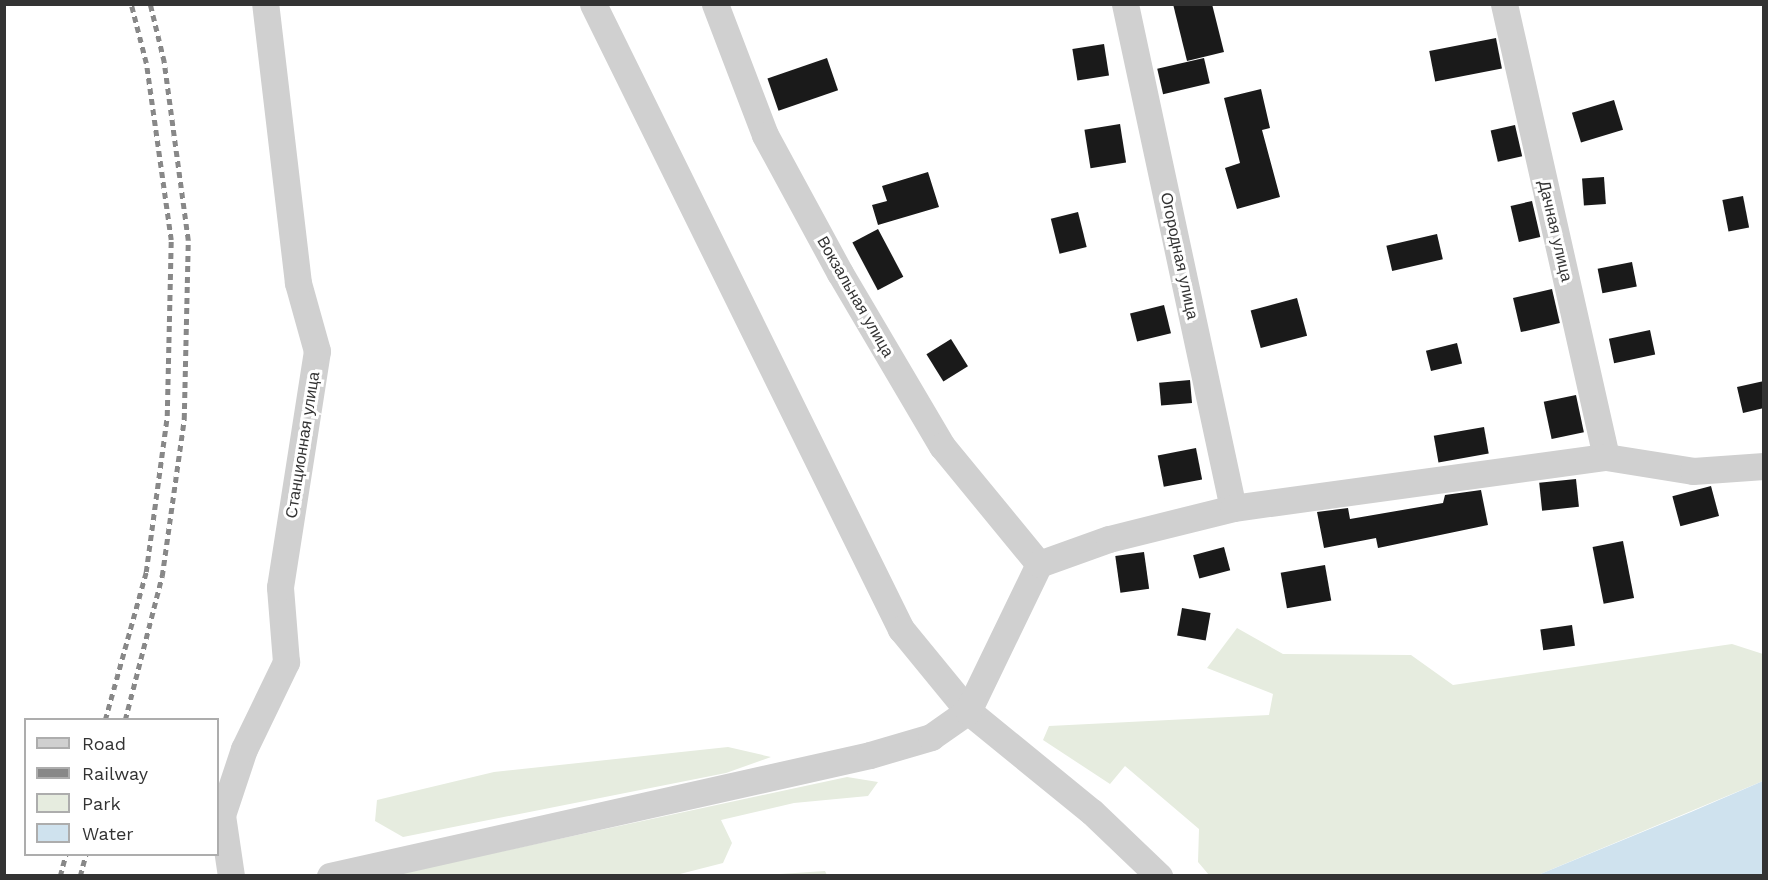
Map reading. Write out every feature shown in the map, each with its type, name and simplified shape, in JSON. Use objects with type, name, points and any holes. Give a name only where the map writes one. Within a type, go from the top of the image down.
[{"type":"street","name":"Станционная улица","points":[[231,876],[222,815],[244,749],[286,662],[280,587],[317,351],[298,283],[265,4]]},
{"type":"street","points":[[593,4],[901,629],[968,711],[1092,812],[1159,876]]},
{"type":"street","name":"Вокзальная улица","points":[[715,4],[765,135],[840,273],[942,446],[1039,564]]},
{"type":"street","name":"Огородная улица","points":[[1125,4],[1233,507]]},
{"type":"street","name":"Дачная улица","points":[[1504,4],[1606,457]]},
{"type":"street","points":[[330,876],[870,755],[931,737],[968,711],[1039,564],[1109,539],[1233,507],[1606,457],[1694,471],[1764,466]]},
{"type":"green space","points":[[1237,628],[1283,654],[1411,655],[1453,685],[1732,644],[1763,654],[1763,781],[1538,875],[1209,875],[1198,862],[1199,829],[1125,766],[1110,784],[1043,740],[1049,726],[1269,715],[1273,694],[1207,668]]},
{"type":"green space","points":[[728,747],[771,757],[726,773],[403,837],[375,821],[377,800],[494,772]]},
{"type":"green space","points":[[847,777],[878,782],[868,796],[794,803],[721,820],[732,843],[723,863],[676,875],[387,876]]},
{"type":"green space","points":[[825,871],[827,875],[765,875]]},
{"type":"water","points":[[1763,781],[1763,875],[1538,875],[1691,812]]},
{"type":"building","points":[[1173,4],[1212,4],[1224,52],[1187,61]]},
{"type":"building","points":[[1496,38],[1502,68],[1435,81],[1429,51]]},
{"type":"building","points":[[1104,44],[1109,76],[1077,81],[1072,49]]},
{"type":"building","points":[[827,58],[838,90],[779,111],[767,79]]},
{"type":"building","points":[[1204,58],[1210,83],[1163,94],[1157,69]]},
{"type":"building","points":[[1261,89],[1270,128],[1262,130],[1280,197],[1237,209],[1225,168],[1240,163],[1224,98]]},
{"type":"building","points":[[1614,100],[1623,130],[1581,143],[1572,113]]},
{"type":"building","points":[[1120,124],[1126,163],[1091,168],[1084,130]]},
{"type":"building","points":[[1515,125],[1522,156],[1498,162],[1491,131]]},
{"type":"building","points":[[928,172],[939,207],[878,225],[872,205],[887,201],[882,186]]},
{"type":"building","points":[[1604,177],[1606,204],[1584,205],[1582,179]]},
{"type":"building","points":[[1743,196],[1749,227],[1728,231],[1722,200]]},
{"type":"building","points":[[1532,201],[1540,237],[1519,242],[1511,206]]},
{"type":"building","points":[[1078,212],[1087,247],[1060,254],[1051,219]]},
{"type":"building","points":[[878,229],[903,277],[878,290],[852,243]]},
{"type":"building","points":[[1437,234],[1443,259],[1392,271],[1386,246]]},
{"type":"building","points":[[1632,262],[1637,287],[1602,293],[1598,269]]},
{"type":"building","points":[[1552,289],[1560,323],[1521,332],[1513,298]]},
{"type":"building","points":[[1297,298],[1307,336],[1261,348],[1251,310]]},
{"type":"building","points":[[1164,305],[1171,333],[1137,342],[1130,313]]},
{"type":"building","points":[[1650,330],[1655,354],[1614,363],[1609,339]]},
{"type":"building","points":[[951,339],[968,366],[943,382],[926,354]]},
{"type":"building","points":[[1457,343],[1462,363],[1431,371],[1426,351]]},
{"type":"building","points":[[1190,380],[1192,403],[1161,406],[1159,383]]},
{"type":"building","points":[[1764,381],[1764,408],[1743,413],[1737,387]]},
{"type":"building","points":[[1576,395],[1584,432],[1552,439],[1544,402]]},
{"type":"building","points":[[1484,427],[1489,454],[1438,462],[1434,436]]},
{"type":"building","points":[[1196,448],[1202,479],[1164,487],[1158,455]]},
{"type":"building","points":[[1576,479],[1579,507],[1542,511],[1539,483]]},
{"type":"building","points":[[1711,486],[1719,516],[1680,526],[1672,496]]},
{"type":"building","points":[[1481,490],[1488,525],[1378,548],[1376,538],[1324,548],[1317,512],[1348,508],[1350,519],[1443,503],[1445,495]]},
{"type":"building","points":[[1623,541],[1634,598],[1604,604],[1593,547]]},
{"type":"building","points":[[1224,547],[1230,570],[1199,578],[1193,555]]},
{"type":"building","points":[[1144,552],[1149,589],[1120,593],[1115,556]]},
{"type":"building","points":[[1325,565],[1331,600],[1287,608],[1281,573]]},
{"type":"building","points":[[1182,608],[1211,613],[1206,641],[1177,636]]},
{"type":"building","points":[[1572,625],[1575,646],[1543,650],[1540,629]]},
{"type":"railway","points":[[106,718],[146,572],[167,416],[171,240],[146,63],[131,4]]},
{"type":"railway","points":[[126,718],[162,576],[184,419],[188,240],[164,62],[150,4]]},
{"type":"railway","points":[[60,876],[65,856]]},
{"type":"railway","points":[[80,876],[85,856]]}]
